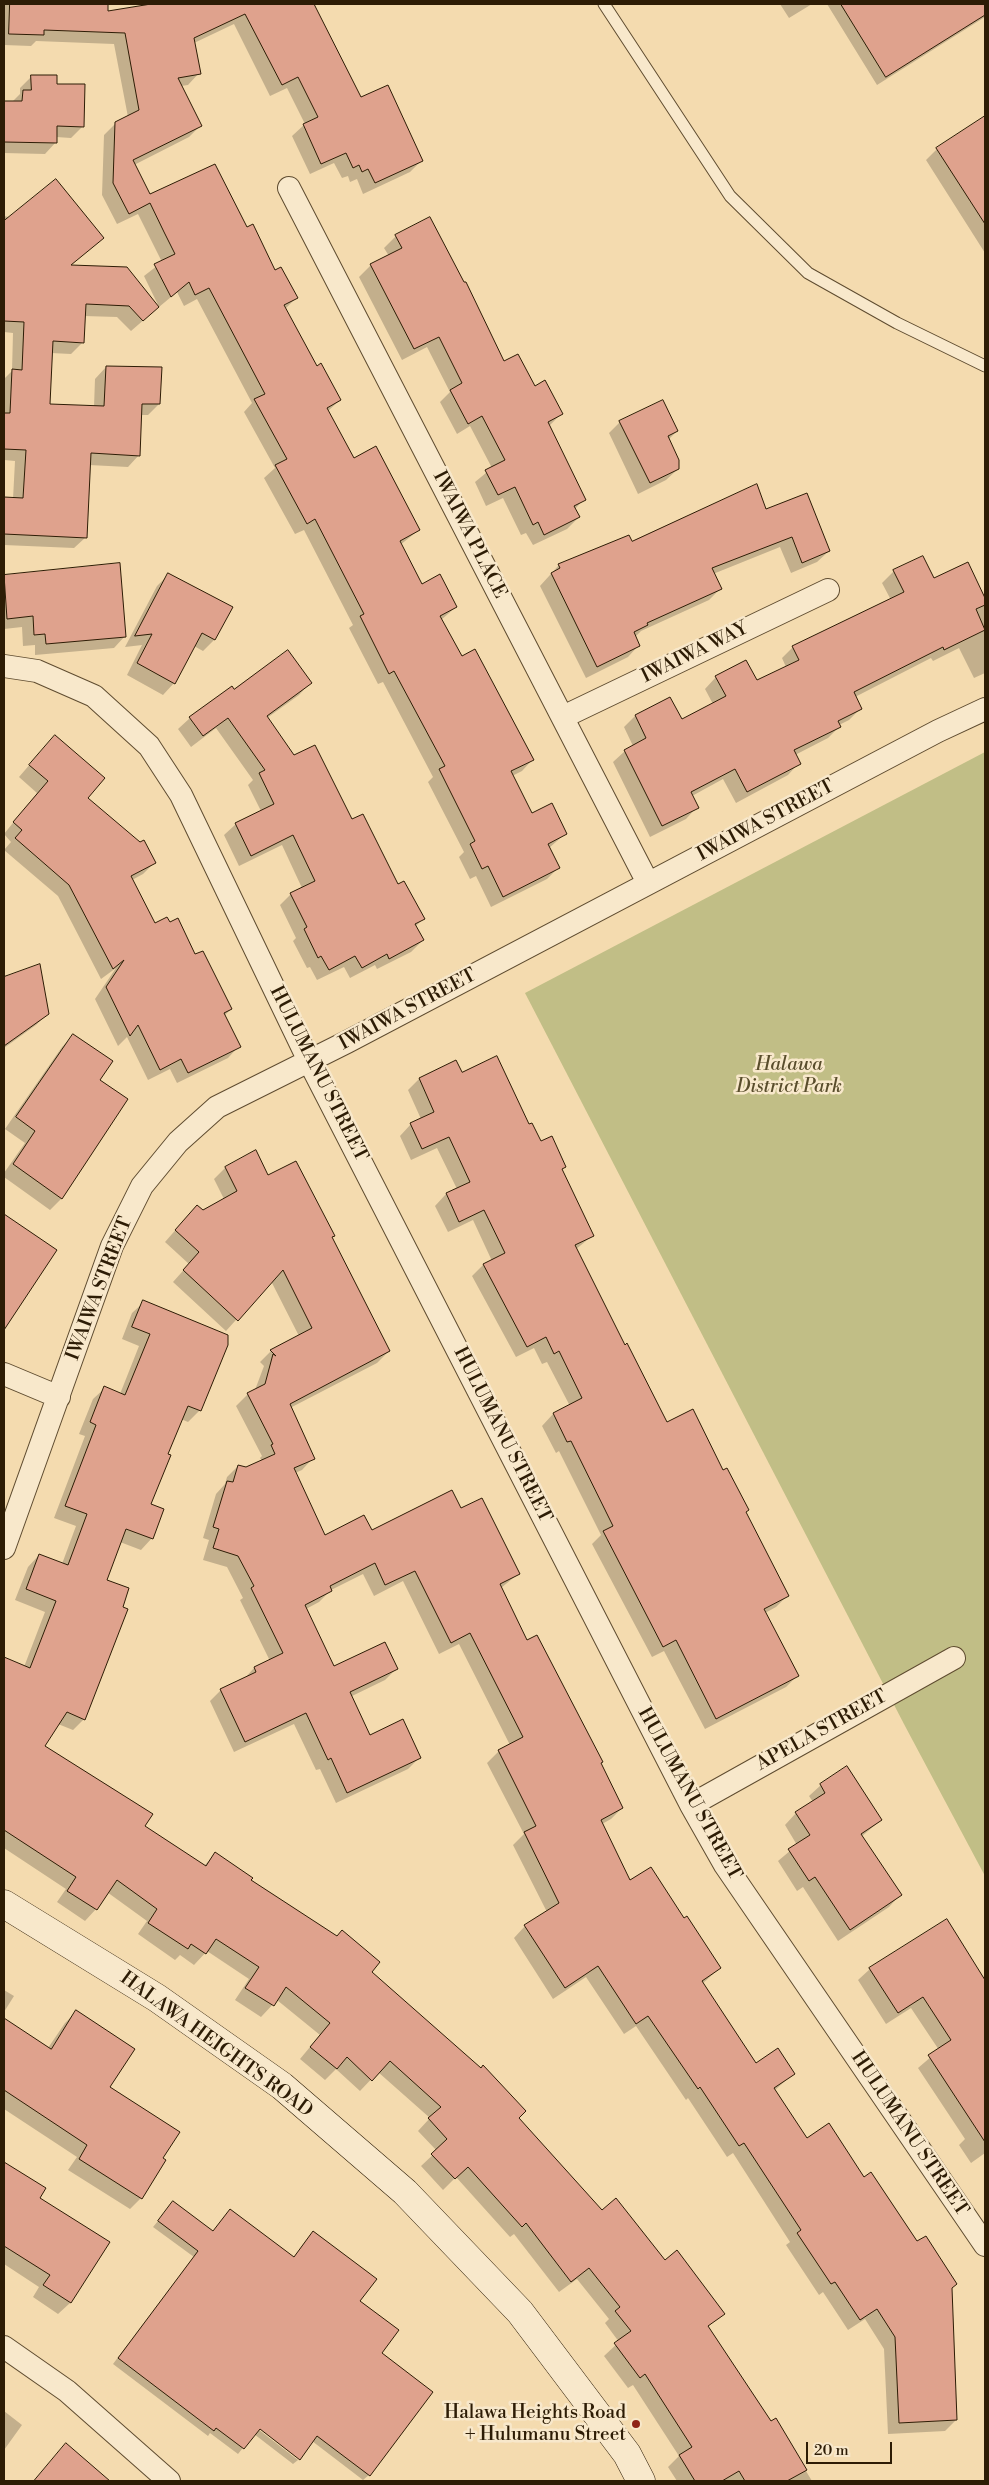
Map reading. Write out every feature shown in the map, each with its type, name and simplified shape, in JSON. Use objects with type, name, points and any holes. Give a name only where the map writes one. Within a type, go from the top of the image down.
[{"type":"street","name":"IWAIWA PLACE","points":[[290,188],[648,883]]},
{"type":"street","name":"IWAIWA WAY","points":[[563,717],[828,590]]},
{"type":"street","name":"HULUMANU STREET","points":[[4,666],[37,671],[94,696],[149,746],[181,795],[310,1061],[691,1805],[725,1865],[985,2245]]},
{"type":"street","name":"IWAIWA STREET","points":[[4,1548],[112,1246],[142,1186],[178,1142],[217,1107],[310,1061],[938,731],[985,709]]},
{"type":"street","points":[[4,1374],[59,1397]]},
{"type":"street","name":"APELA STREET","points":[[691,1805],[954,1658]]},
{"type":"street","name":"HALAWA HEIGHTS ROAD","points":[[4,1904],[156,1998],[282,2086],[405,2192],[520,2312],[627,2454],[642,2481]]},
{"type":"street","points":[[4,2347],[67,2391],[169,2481]]},
{"type":"lane","points":[[604,4],[730,196],[808,273],[897,323],[985,366]]},
{"type":"green space","name":"Halawa District Park","points":[[985,752],[985,1876],[905,1726],[525,993]]},
{"type":"building","points":[[10,4],[108,4],[108,11],[151,4],[314,4],[361,97],[388,85],[423,161],[375,183],[368,169],[362,172],[359,165],[353,168],[346,153],[321,164],[303,124],[318,117],[298,77],[282,85],[245,14],[194,38],[201,74],[178,78],[202,126],[133,160],[150,194],[215,164],[247,227],[253,224],[275,270],[281,267],[298,298],[284,305],[317,366],[321,363],[341,400],[327,408],[354,458],[376,446],[420,530],[400,541],[422,584],[440,574],[457,607],[440,616],[462,656],[475,649],[534,760],[511,771],[532,813],[552,803],[567,834],[548,844],[560,868],[503,897],[488,866],[482,869],[470,844],[475,841],[439,769],[445,766],[394,671],[389,674],[360,616],[364,614],[315,519],[307,524],[275,465],[287,459],[254,399],[265,394],[209,288],[195,295],[189,282],[171,297],[154,264],[175,254],[150,203],[129,214],[113,183],[115,122],[139,110],[125,33],[44,30],[44,35],[9,34]]},
{"type":"building","points":[[841,4],[985,4],[985,15],[886,77]]},
{"type":"building","points":[[31,75],[57,75],[57,84],[85,84],[84,127],[57,126],[57,143],[4,142],[4,101],[22,101],[23,90],[31,90]]},
{"type":"building","points":[[985,116],[985,224],[936,148]]},
{"type":"building","points":[[56,179],[104,238],[71,265],[127,267],[159,307],[143,321],[129,306],[86,304],[84,343],[53,341],[50,404],[104,406],[106,366],[162,367],[160,404],[142,404],[140,456],[91,453],[87,538],[4,534],[4,497],[23,498],[26,450],[4,449],[4,413],[10,413],[12,369],[22,370],[24,322],[4,321],[4,221]]},
{"type":"building","points":[[430,217],[464,282],[466,282],[504,361],[518,354],[535,386],[545,380],[563,414],[548,422],[586,500],[574,506],[580,517],[544,535],[538,522],[533,525],[515,487],[498,495],[485,470],[505,460],[482,416],[468,424],[450,390],[462,383],[439,337],[414,349],[370,264],[402,248],[395,235]]},
{"type":"building","points":[[663,400],[678,431],[668,436],[679,460],[679,469],[650,483],[619,421]]},
{"type":"building","points":[[757,484],[766,509],[807,493],[830,551],[802,563],[792,537],[712,568],[722,589],[647,623],[648,625],[634,632],[640,646],[597,667],[551,573],[560,568],[558,564],[629,535],[632,541]]},
{"type":"building","points":[[923,556],[934,578],[968,562],[985,598],[985,605],[976,609],[985,630],[944,650],[943,647],[854,692],[862,709],[838,721],[841,727],[794,750],[801,764],[747,792],[735,769],[691,792],[699,808],[662,826],[624,750],[646,738],[635,715],[670,697],[682,719],[726,696],[715,676],[746,660],[757,680],[799,660],[792,646],[904,592],[893,570]]},
{"type":"building","points":[[120,563],[126,637],[46,644],[45,634],[34,635],[33,616],[7,619],[4,575]]},
{"type":"building","points":[[168,573],[233,607],[215,640],[202,633],[175,684],[137,663],[152,634],[135,636]]},
{"type":"building","points":[[288,650],[312,683],[267,716],[294,755],[315,745],[352,819],[363,814],[398,884],[404,881],[425,919],[415,924],[424,940],[389,959],[387,954],[362,968],[355,956],[329,970],[321,956],[318,958],[304,929],[307,927],[290,893],[315,881],[293,835],[251,856],[235,823],[274,804],[259,773],[265,770],[228,718],[203,736],[189,717],[232,686],[234,689]]},
{"type":"building","points":[[55,735],[105,778],[88,798],[140,842],[144,840],[156,863],[131,876],[155,923],[167,917],[170,922],[178,918],[195,954],[203,951],[232,1009],[224,1013],[241,1047],[188,1073],[181,1059],[160,1070],[138,1025],[130,1036],[106,987],[124,960],[113,969],[69,885],[15,838],[22,830],[13,822],[48,781],[29,765]]},
{"type":"building","points":[[40,964],[49,1014],[4,1046],[4,977]]},
{"type":"building","points":[[73,1034],[113,1061],[100,1080],[128,1099],[62,1199],[13,1164],[35,1131],[16,1117]]},
{"type":"building","points":[[497,1056],[529,1124],[532,1123],[541,1141],[552,1136],[566,1167],[562,1169],[594,1236],[575,1245],[625,1345],[627,1343],[667,1422],[693,1409],[723,1470],[727,1468],[749,1510],[746,1512],[789,1596],[764,1609],[799,1676],[716,1719],[676,1640],[663,1647],[603,1531],[613,1526],[571,1441],[567,1442],[553,1413],[582,1398],[559,1351],[554,1354],[546,1337],[527,1347],[483,1264],[505,1253],[484,1210],[459,1222],[446,1193],[470,1182],[449,1137],[422,1149],[410,1123],[434,1112],[419,1078],[456,1060],[462,1072]]},
{"type":"building","points":[[256,1150],[268,1175],[296,1161],[335,1236],[332,1237],[390,1351],[290,1404],[315,1459],[294,1468],[325,1535],[364,1515],[372,1530],[452,1490],[461,1508],[482,1498],[520,1574],[500,1584],[527,1640],[537,1635],[603,1762],[601,1763],[623,1808],[601,1820],[630,1880],[651,1867],[684,1918],[687,1916],[721,1968],[702,1981],[756,2063],[778,2048],[795,2074],[774,2088],[807,2138],[829,2123],[864,2177],[871,2172],[917,2241],[926,2236],[957,2284],[952,2288],[957,2420],[899,2423],[895,2337],[877,2309],[860,2320],[835,2282],[831,2284],[797,2233],[801,2230],[744,2143],[739,2146],[700,2087],[698,2089],[648,2016],[636,2024],[598,1966],[565,1988],[524,1925],[559,1903],[524,1832],[536,1826],[498,1750],[523,1737],[470,1633],[451,1643],[415,1571],[385,1585],[375,1563],[330,1586],[332,1591],[305,1605],[334,1666],[385,1642],[398,1669],[350,1692],[370,1735],[403,1719],[421,1758],[347,1793],[331,1758],[328,1760],[306,1713],[245,1742],[220,1689],[256,1672],[254,1667],[283,1653],[251,1588],[254,1586],[238,1556],[213,1548],[219,1529],[213,1527],[227,1481],[233,1482],[238,1465],[246,1467],[275,1454],[271,1445],[273,1444],[247,1393],[265,1384],[273,1354],[276,1356],[270,1350],[312,1328],[283,1270],[238,1321],[183,1270],[199,1252],[175,1230],[197,1205],[203,1210],[237,1191],[225,1167]]},
{"type":"building","points":[[4,1214],[57,1250],[4,1330]]},
{"type":"building","points":[[143,1300],[228,1335],[228,1345],[201,1411],[188,1406],[168,1454],[171,1455],[151,1504],[164,1509],[153,1539],[126,1529],[107,1580],[129,1588],[123,1607],[128,1609],[85,1720],[67,1712],[45,1746],[153,1814],[145,1826],[206,1866],[215,1852],[253,1878],[251,1880],[337,1936],[342,1930],[380,1962],[372,1972],[481,2068],[483,2065],[526,2111],[519,2118],[602,2210],[616,2198],[665,2260],[677,2250],[725,2314],[708,2326],[771,2421],[776,2418],[807,2470],[787,2481],[745,2481],[739,2471],[722,2481],[695,2481],[679,2455],[692,2447],[645,2374],[640,2378],[614,2343],[631,2331],[615,2311],[620,2307],[589,2268],[571,2282],[526,2223],[522,2227],[468,2167],[455,2179],[431,2154],[447,2139],[428,2118],[441,2107],[390,2061],[372,2081],[347,2057],[337,2069],[310,2047],[330,2023],[286,1987],[274,2006],[245,1988],[259,1967],[216,1939],[206,1954],[191,1944],[188,1949],[148,1923],[157,1909],[117,1880],[97,1910],[67,1891],[76,1877],[4,1830],[4,1657],[30,1668],[56,1601],[26,1589],[39,1554],[68,1565],[87,1514],[65,1506],[96,1425],[90,1422],[104,1386],[125,1395],[150,1334],[132,1327]]},
{"type":"building","points":[[847,1766],[882,1820],[861,1834],[902,1895],[850,1930],[815,1877],[809,1881],[788,1849],[810,1835],[795,1812],[825,1793],[820,1784]]},
{"type":"building","points":[[947,1919],[985,1980],[985,2142],[928,2055],[951,2040],[923,1997],[898,2013],[869,1968]]},
{"type":"building","points":[[76,2010],[135,2049],[110,2087],[180,2132],[163,2158],[166,2160],[142,2199],[79,2159],[87,2145],[4,2090],[4,2018],[51,2049]]},
{"type":"building","points":[[4,2162],[46,2188],[40,2198],[110,2242],[71,2303],[43,2285],[50,2275],[4,2246]]},
{"type":"building","points":[[173,2201],[213,2231],[230,2209],[294,2257],[313,2231],[377,2279],[360,2301],[399,2330],[382,2353],[433,2392],[370,2476],[317,2436],[300,2460],[260,2429],[244,2449],[216,2428],[214,2431],[118,2358],[198,2251],[158,2221]]},
{"type":"building","points":[[66,2443],[110,2481],[34,2481]]},
{"type":"place","name":"Halawa Heights Road + Hulumanu Street","points":[[636,2424]]}]
